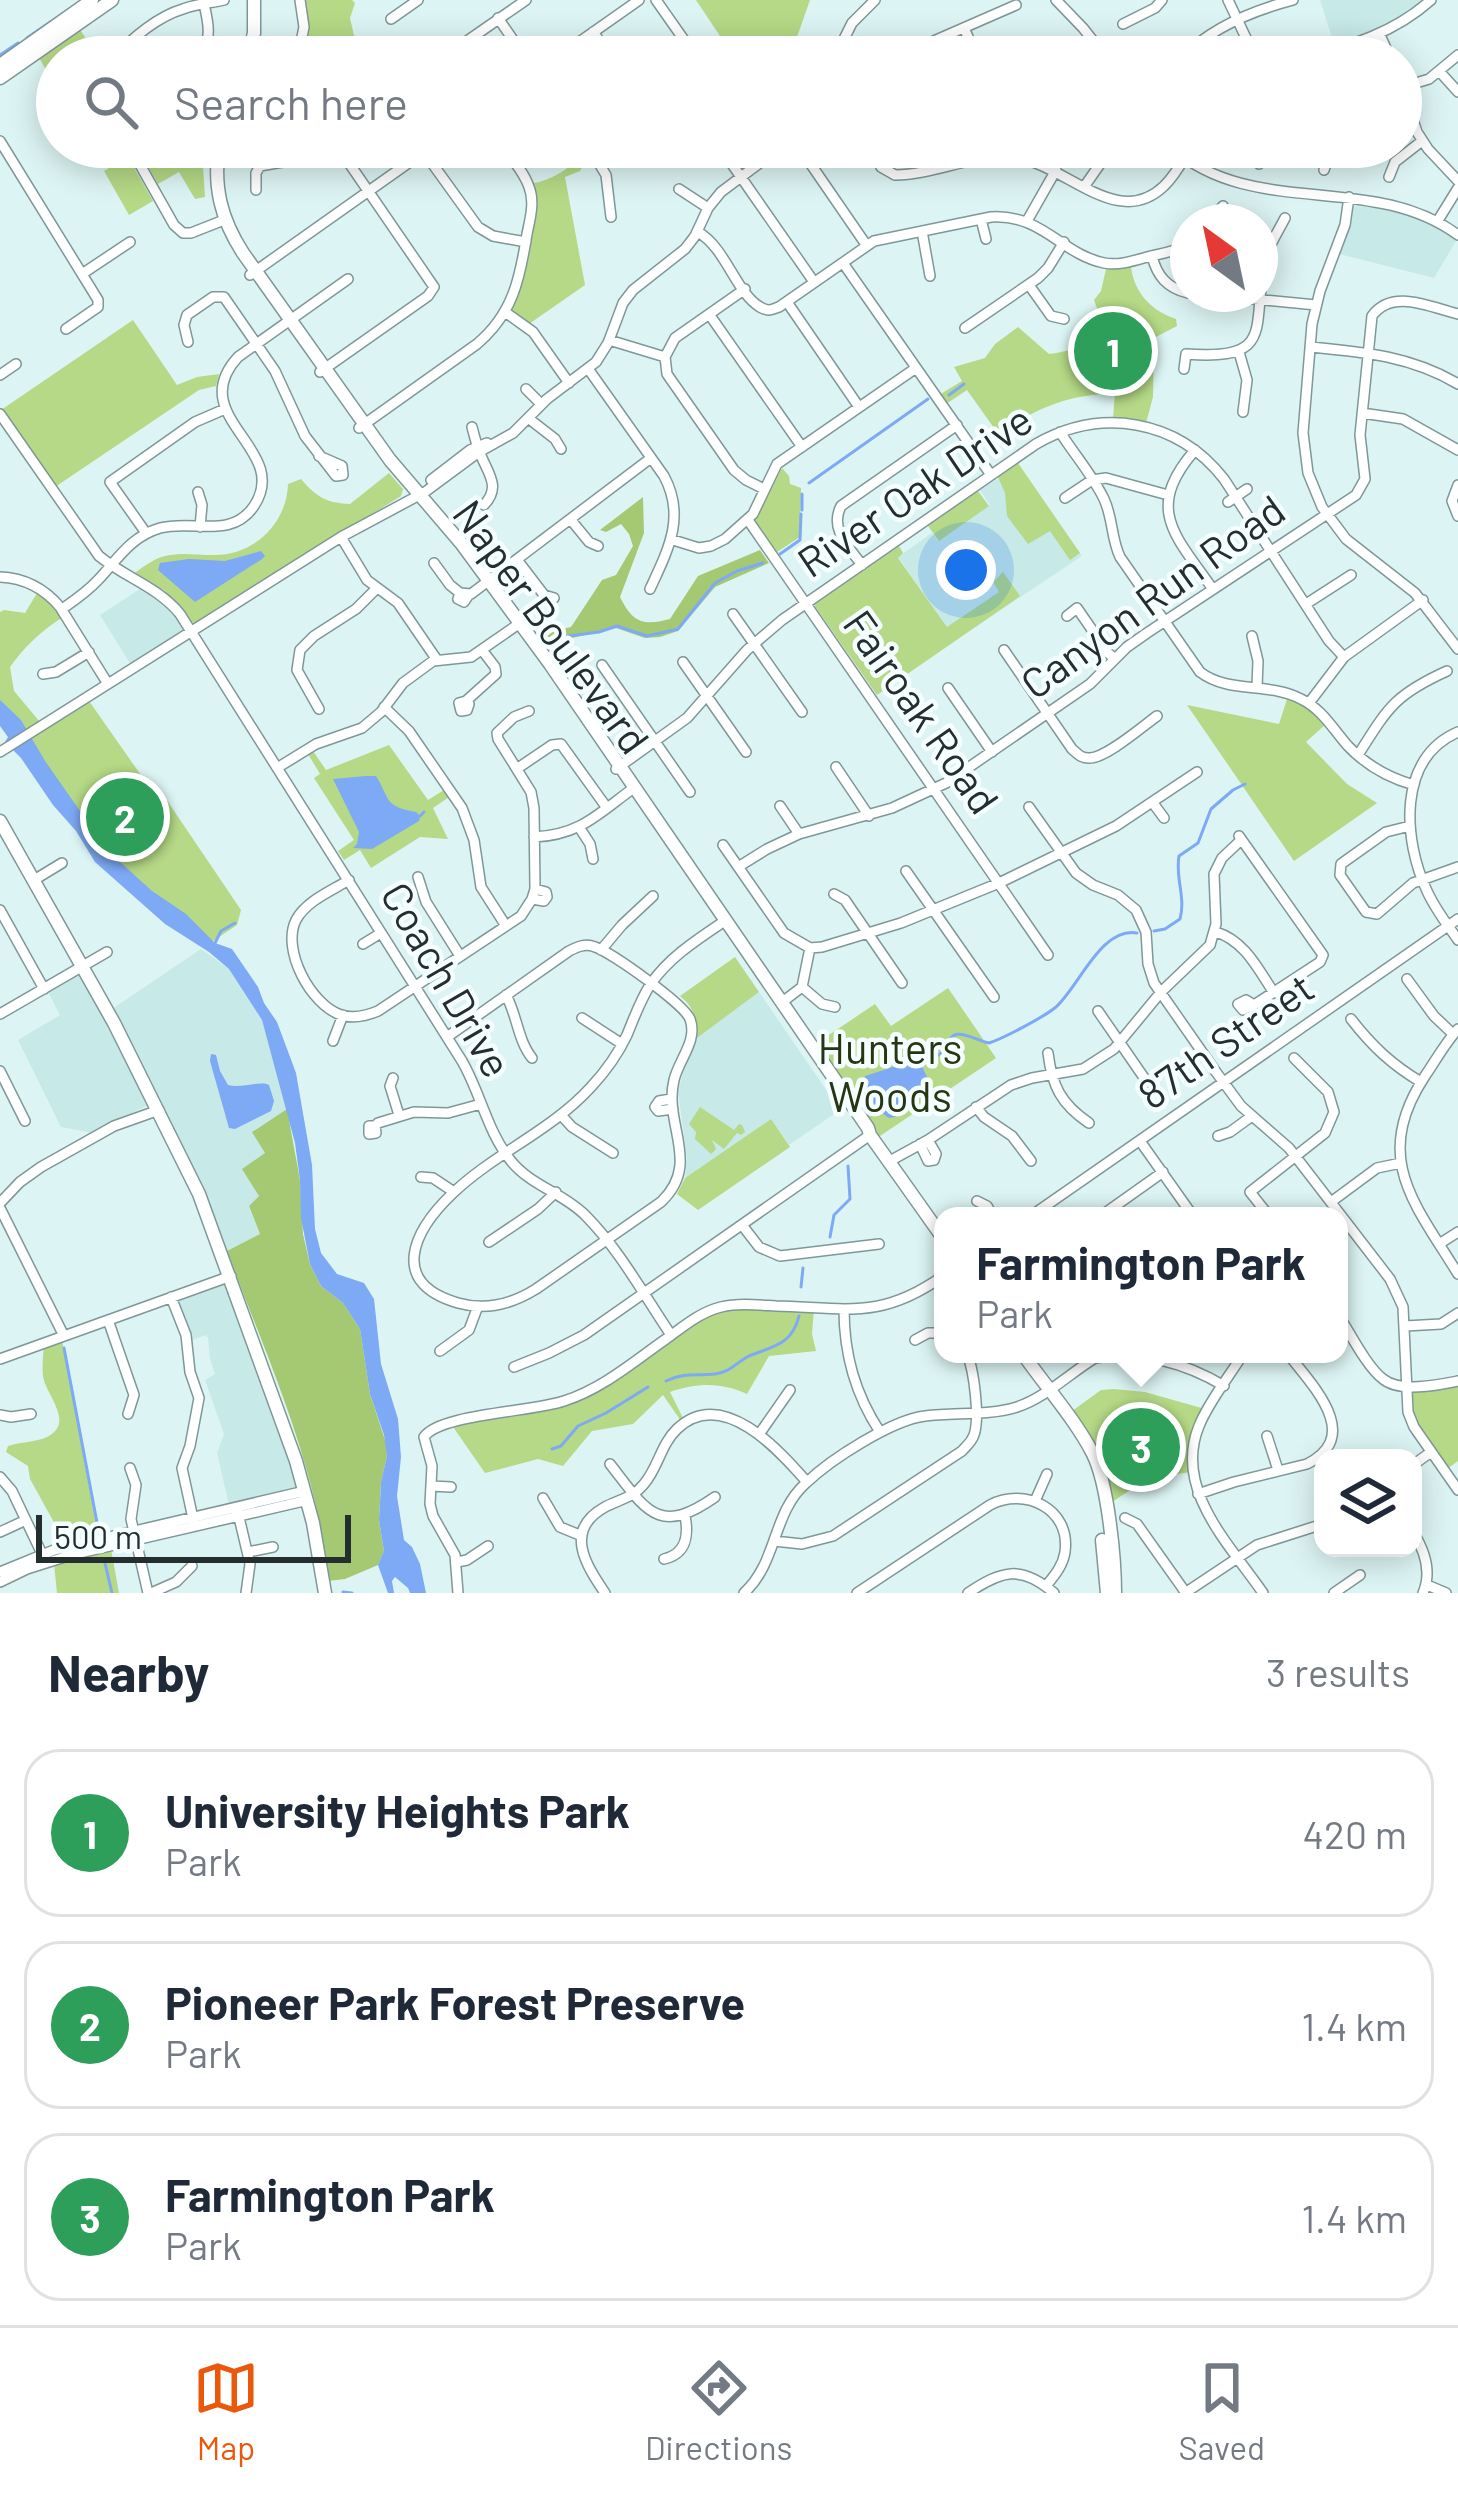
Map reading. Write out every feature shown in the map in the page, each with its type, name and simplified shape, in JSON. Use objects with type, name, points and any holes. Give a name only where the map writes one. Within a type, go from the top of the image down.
[{"type":"main road","points":[[41,36],[92,0]]},
{"type":"main road","points":[[60,36],[112,0]]},
{"type":"main road","points":[[255,1],[260,36]]},
{"type":"main road","points":[[0,65],[36,40]]},
{"type":"main road","points":[[0,78],[36,53]]},
{"type":"main road","name":"Naper Boulevard","points":[[216,168],[221,221],[253,273],[361,426],[414,494],[461,543],[934,1225]]},
{"type":"main road","points":[[0,821],[83,966],[193,1179],[307,1496],[325,1593]]},
{"type":"main road","name":"Naper Boulevard","points":[[888,1162],[934,1237]]},
{"type":"main road","points":[[1025,1363],[1090,1468],[1111,1593]]},
{"type":"street","points":[[139,36],[169,15],[224,0]]},
{"type":"street","points":[[300,0],[302,36]]},
{"type":"street","points":[[391,19],[418,0]]},
{"type":"street","points":[[473,36],[526,0]]},
{"type":"street","points":[[587,36],[639,0]]},
{"type":"street","points":[[656,0],[681,36]]},
{"type":"street","points":[[846,36],[875,0]]},
{"type":"street","points":[[1056,0],[1089,36]]},
{"type":"street","points":[[1123,25],[1162,0]]},
{"type":"street","points":[[1228,0],[1245,36]]},
{"type":"street","points":[[1209,36],[1293,0]]},
{"type":"street","points":[[1380,35],[1431,0]]},
{"type":"street","points":[[204,4],[209,36]]},
{"type":"street","points":[[947,36],[1016,4]]},
{"type":"street","points":[[498,18],[510,36]]},
{"type":"street","points":[[964,28],[967,36]]},
{"type":"street","points":[[593,32],[596,36]]},
{"type":"street","points":[[1422,81],[1458,55]]},
{"type":"street","points":[[1439,71],[1458,92]]},
{"type":"street","points":[[0,141],[97,297],[98,304],[66,329]]},
{"type":"street","points":[[1422,142],[1458,185],[1437,222]]},
{"type":"street","points":[[142,168],[183,233],[221,221]]},
{"type":"street","points":[[256,190],[258,168]]},
{"type":"street","points":[[322,371],[428,296],[434,287],[352,168]]},
{"type":"street","points":[[253,273],[402,168]]},
{"type":"street","points":[[440,168],[478,227],[493,236],[526,242]]},
{"type":"street","points":[[361,426],[477,344],[506,312],[518,288],[532,205],[518,168]]},
{"type":"street","points":[[602,168],[611,217]]},
{"type":"street","points":[[735,168],[814,283]]},
{"type":"street","points":[[3,750],[414,494],[478,449],[513,433],[541,404],[589,370],[609,340],[610,319],[628,296],[679,256],[721,192],[751,168]]},
{"type":"street","points":[[813,168],[867,246]]},
{"type":"street","points":[[883,168],[900,176],[934,168]]},
{"type":"street","points":[[1051,168],[1115,201],[1141,200],[1164,186],[1177,168]]},
{"type":"street","points":[[1084,187],[1097,168]]},
{"type":"street","points":[[1200,168],[1247,187],[1402,207],[1458,235]]},
{"type":"street","points":[[1389,177],[1393,168]]},
{"type":"street","points":[[1027,221],[1056,170]]},
{"type":"street","points":[[679,189],[708,208]]},
{"type":"street","points":[[1349,197],[1342,235],[1316,304],[1310,347],[1303,420],[1310,479],[1327,514],[1350,544],[1423,600],[1458,648]]},
{"type":"street","points":[[698,232],[713,243],[765,309],[787,302],[878,240],[981,219],[1002,216],[1027,221],[1107,264],[1170,250]]},
{"type":"street","points":[[1278,233],[1285,218]]},
{"type":"street","points":[[981,219],[986,239]]},
{"type":"street","points":[[922,230],[930,276]]},
{"type":"street","points":[[82,274],[130,242]]},
{"type":"street","points":[[965,328],[1029,285],[1048,268],[1064,242]]},
{"type":"street","points":[[1152,256],[1170,286]]},
{"type":"street","points":[[843,262],[992,476]]},
{"type":"street","points":[[62,609],[146,533],[170,526],[223,527],[255,505],[262,475],[257,458],[225,410],[225,374],[238,356],[348,279]]},
{"type":"street","points":[[1029,285],[1051,316],[1064,319]]},
{"type":"street","points":[[745,289],[673,340],[665,367],[734,470],[764,488]]},
{"type":"street","points":[[188,342],[187,315],[218,296],[225,299],[279,378],[301,430],[319,456]]},
{"type":"street","name":"Canyon Run Road","points":[[738,867],[799,834],[869,816],[934,790],[1098,678],[1127,647],[1164,621],[1356,495],[1364,483],[1361,412],[1372,316],[1382,299],[1458,312]]},
{"type":"street","points":[[1278,301],[1316,304]]},
{"type":"street","points":[[787,302],[859,407]]},
{"type":"street","points":[[506,312],[532,332],[569,383]]},
{"type":"street","points":[[1184,369],[1186,354],[1239,352],[1255,334],[1259,312]]},
{"type":"street","points":[[709,314],[802,447]]},
{"type":"street","points":[[609,340],[665,357]]},
{"type":"street","points":[[1310,347],[1367,352],[1426,366],[1457,381]]},
{"type":"street","points":[[1239,352],[1247,380],[1243,412]]},
{"type":"street","points":[[0,375],[16,364]]},
{"type":"street","points":[[673,540],[696,548],[725,539],[748,520],[774,468],[916,368]]},
{"type":"street","points":[[589,370],[667,481],[674,502],[673,540],[650,589]]},
{"type":"street","points":[[526,389],[541,404]]},
{"type":"street","points":[[146,533],[113,486],[195,422],[225,410]]},
{"type":"street","points":[[1361,412],[1403,419],[1458,450]]},
{"type":"street","points":[[0,414],[90,545],[110,566]]},
{"type":"street","points":[[528,418],[561,449]]},
{"type":"street","name":"River Oak Drive","points":[[618,768],[687,718],[754,643],[806,604],[1036,444],[1096,423],[1129,423],[1166,433],[1195,450],[1218,472],[1232,499],[1344,657]]},
{"type":"street","points":[[862,565],[838,530],[840,508],[957,425]]},
{"type":"street","points":[[472,427],[494,487],[484,505]]},
{"type":"street","points":[[1060,432],[1106,504],[1109,539],[1204,676],[1224,684],[1289,693],[1309,703],[1358,755],[1414,785]]},
{"type":"street","points":[[1195,450],[1174,477],[1168,516],[1212,588]]},
{"type":"street","points":[[434,563],[464,594],[487,583],[651,458]]},
{"type":"street","points":[[1064,498],[1092,480],[1110,478],[1168,495]]},
{"type":"street","points":[[1453,513],[1458,484]]},
{"type":"street","points":[[1232,499],[1247,489]]},
{"type":"street","points":[[198,491],[200,526]]},
{"type":"street","points":[[572,520],[598,546]]},
{"type":"street","name":"Fairoak Road","points":[[748,520],[1048,955]]},
{"type":"street","points":[[341,537],[368,580],[398,603],[436,660]]},
{"type":"street","points":[[518,561],[544,595],[554,598]]},
{"type":"street","name":"Coach Drive","points":[[110,566],[162,595],[192,631],[470,1074],[506,1154],[525,1175],[586,1215],[671,1335]]},
{"type":"street","points":[[1306,604],[1351,575]]},
{"type":"street","points":[[0,578],[31,583],[48,593],[109,684]]},
{"type":"street","points":[[319,709],[297,670],[299,650],[364,604],[376,589]]},
{"type":"street","points":[[1309,703],[1344,657],[1423,600]]},
{"type":"street","points":[[1067,616],[1077,608],[1115,659]]},
{"type":"street","points":[[733,614],[802,712]]},
{"type":"street","points":[[277,768],[316,744],[362,728],[403,683],[436,660],[465,658],[518,624]]},
{"type":"street","points":[[1252,636],[1257,687]]},
{"type":"street","points":[[466,701],[496,674],[482,650]]},
{"type":"street","points":[[1004,650],[1085,763],[1157,716]]},
{"type":"street","points":[[43,674],[56,672],[88,652]]},
{"type":"street","points":[[683,662],[746,752]]},
{"type":"street","points":[[602,665],[690,792]]},
{"type":"street","points":[[1358,755],[1395,702],[1447,671]]},
{"type":"street","points":[[948,688],[992,752]]},
{"type":"street","points":[[384,707],[410,731],[462,808],[474,840],[481,887],[506,926]]},
{"type":"street","points":[[349,880],[305,908],[291,938],[295,960],[316,995],[328,1009],[343,1015],[374,1013],[521,916],[534,894],[531,791],[496,733],[514,717],[529,712]]},
{"type":"street","points":[[1458,732],[1428,752],[1417,772],[1410,826],[1422,879],[1453,922],[1458,940]]},
{"type":"street","points":[[518,768],[561,743],[607,808]]},
{"type":"street","points":[[836,767],[869,816]]},
{"type":"street","points":[[723,845],[784,933],[811,948],[828,946],[934,910],[1061,854],[1116,826],[1197,772]]},
{"type":"street","points":[[534,837],[562,835],[579,827],[633,789]]},
{"type":"street","points":[[1153,802],[1164,818]]},
{"type":"street","points":[[780,806],[799,834]]},
{"type":"street","points":[[1029,807],[1076,873],[1127,901],[1139,914],[1148,940],[1149,969],[1161,992],[1223,1083],[1281,1140],[1335,1207]]},
{"type":"street","points":[[1410,826],[1386,832],[1336,867],[1372,919],[1405,889],[1458,867]]},
{"type":"street","points":[[579,827],[593,859]]},
{"type":"street","points":[[888,1162],[1011,1085],[1083,1069],[1120,1042],[1161,992],[1206,951],[1216,932],[1214,874],[1240,838],[1327,958],[1254,1005]]},
{"type":"street","points":[[34,880],[62,863]]},
{"type":"street","points":[[906,871],[994,997]]},
{"type":"street","points":[[418,877],[424,897],[460,956]]},
{"type":"street","points":[[1100,904],[1105,889]]},
{"type":"street","points":[[834,894],[845,900],[902,983]]},
{"type":"street","points":[[602,950],[653,896]]},
{"type":"street","points":[[0,910],[44,989]]},
{"type":"street","points":[[447,1037],[573,949],[590,945],[602,950],[651,984],[683,1007],[692,1024],[691,1040],[675,1076],[672,1104],[681,1160],[674,1186],[661,1202],[522,1298],[499,1305],[454,1302],[425,1288],[415,1274],[414,1256],[431,1219],[454,1192],[560,1115],[601,1076],[651,984],[674,958],[724,922]]},
{"type":"street","name":"87th Street","points":[[1043,1207],[1453,922]]},
{"type":"street","points":[[363,944],[381,932]]},
{"type":"street","points":[[1216,932],[1243,948],[1274,993]]},
{"type":"street","points":[[780,1004],[802,987],[811,948]]},
{"type":"street","points":[[0,1014],[107,952]]},
{"type":"street","points":[[1407,979],[1433,1016],[1455,1032],[1420,1082],[1402,1124],[1401,1163],[1411,1197],[1458,1274]]},
{"type":"street","points":[[802,987],[822,1004],[835,1007]]},
{"type":"street","points":[[506,995],[532,1058]]},
{"type":"street","points":[[1098,1011],[1147,1082]]},
{"type":"street","points":[[333,1041],[343,1015]]},
{"type":"street","points":[[582,1018],[622,1044]]},
{"type":"street","points":[[1351,1019],[1371,1045],[1420,1082]]},
{"type":"street","points":[[1048,1053],[1057,1093],[1089,1123]]},
{"type":"street","points":[[1262,1207],[1250,1192],[1325,1133],[1334,1112],[1328,1092],[1294,1058]]},
{"type":"street","points":[[0,1071],[25,1121]]},
{"type":"street","points":[[393,1078],[390,1086],[399,1115]]},
{"type":"street","points":[[375,1126],[399,1115],[448,1113],[481,1104]]},
{"type":"street","points":[[976,1107],[1012,1136],[1030,1162]]},
{"type":"street","points":[[64,1336],[5,1232],[0,1205],[41,1167],[114,1126],[159,1110]]},
{"type":"street","points":[[560,1115],[613,1153]]},
{"type":"street","points":[[1218,1136],[1252,1116]]},
{"type":"street","points":[[514,1367],[584,1335],[870,1136]]},
{"type":"street","points":[[1140,1141],[1187,1207]]},
{"type":"street","points":[[1331,1202],[1377,1168],[1401,1163]]},
{"type":"street","points":[[1118,1207],[1163,1172]]},
{"type":"street","points":[[422,1177],[433,1178],[454,1192]]},
{"type":"street","points":[[490,1242],[556,1192]]},
{"type":"street","points":[[977,1201],[987,1207]]},
{"type":"street","points":[[1348,1224],[1390,1279],[1403,1307],[1411,1420],[1458,1490]]},
{"type":"street","points":[[742,1225],[755,1244],[780,1256],[879,1244]]},
{"type":"street","points":[[1439,1244],[1458,1232]]},
{"type":"street","points":[[3,1354],[231,1276]]},
{"type":"street","points":[[458,1593],[453,1548],[433,1516],[432,1460],[424,1433],[433,1427],[576,1397],[704,1313],[731,1305],[879,1308],[934,1282]]},
{"type":"street","points":[[171,1297],[186,1335],[189,1369],[199,1398],[182,1468],[194,1522]]},
{"type":"street","points":[[440,1351],[466,1333],[478,1306]]},
{"type":"street","points":[[844,1309],[846,1346],[857,1390],[880,1432]]},
{"type":"street","points":[[1405,1326],[1444,1323],[1458,1312]]},
{"type":"street","points":[[108,1320],[134,1395],[128,1414]]},
{"type":"street","points":[[1348,1329],[1390,1383],[1458,1381]]},
{"type":"street","points":[[915,1340],[934,1333]]},
{"type":"street","points":[[774,1541],[818,1541],[962,1451],[973,1436],[971,1363]]},
{"type":"street","points":[[1076,1363],[1079,1367]]},
{"type":"street","points":[[744,1593],[766,1565],[785,1510],[807,1482],[880,1432],[915,1417],[1014,1408],[1086,1363]]},
{"type":"street","points":[[1185,1363],[1224,1386]]},
{"type":"street","points":[[1238,1363],[1201,1420],[1193,1445],[1192,1472],[1198,1494],[1263,1593]]},
{"type":"street","points":[[1198,1494],[1316,1459],[1329,1446],[1334,1430],[1327,1408],[1294,1363]]},
{"type":"street","points":[[760,1433],[790,1390]]},
{"type":"street","points":[[0,1415],[31,1414]]},
{"type":"street","points":[[605,1593],[581,1548],[586,1525],[596,1513],[634,1495],[652,1474],[669,1438],[684,1423],[719,1416],[760,1433],[807,1482]]},
{"type":"street","points":[[1267,1436],[1278,1470]]},
{"type":"street","points":[[1422,1458],[1431,1452]]},
{"type":"street","points":[[610,1464],[648,1510],[658,1515],[685,1516],[716,1497]]},
{"type":"street","points":[[130,1468],[136,1485],[131,1514],[149,1593],[176,1582],[192,1566]]},
{"type":"street","points":[[1035,1501],[1047,1474]]},
{"type":"street","points":[[0,1477],[12,1491],[44,1558]]},
{"type":"street","points":[[431,1486],[451,1486]]},
{"type":"street","points":[[0,1572],[307,1496]]},
{"type":"street","points":[[857,1593],[998,1501],[1019,1497],[1048,1508],[1058,1519],[1065,1540],[1061,1566],[1050,1590],[1028,1576],[1010,1573],[993,1577],[968,1593]]},
{"type":"street","points":[[543,1498],[560,1526],[582,1536]]},
{"type":"street","points":[[238,1512],[248,1552],[249,1592]]},
{"type":"street","points":[[664,1559],[674,1557],[682,1547],[685,1516]]},
{"type":"street","points":[[1125,1519],[1137,1525],[1185,1593],[1269,1540],[1314,1527]]},
{"type":"street","points":[[0,1532],[26,1520]]},
{"type":"street","points":[[457,1562],[488,1546]]},
{"type":"street","points":[[248,1552],[273,1547]]},
{"type":"street","points":[[1422,1548],[1428,1568],[1425,1589],[1446,1593]]},
{"type":"street","points":[[0,1582],[44,1558]]},
{"type":"street","points":[[1334,1593],[1360,1575]]},
{"type":"shaded area","points":[[1320,0],[1423,0],[1382,28],[1358,36],[1331,36]]},
{"type":"shaded area","points":[[1353,206],[1409,214],[1456,241],[1434,278],[1339,254]]},
{"type":"shaded area","points":[[1018,466],[1082,556],[956,640],[898,557],[932,533],[938,541],[990,505],[980,490]]},
{"type":"shaded area","points":[[143,587],[170,606],[185,629],[131,665],[100,615]]},
{"type":"shaded area","points":[[201,949],[229,969],[262,1020],[287,1109],[253,1131],[266,1153],[259,1196],[249,1207],[260,1234],[227,1251],[194,1169],[112,1009]]},
{"type":"shaded area","points":[[77,973],[88,985],[150,1104],[93,1133],[61,1127],[18,1040],[60,1015],[47,990]]},
{"type":"shaded area","points":[[759,992],[840,1110],[789,1145],[771,1119],[685,1178],[678,1091],[686,1063],[697,1038]]},
{"type":"shaded area","points":[[226,1279],[298,1487],[229,1505],[217,1453],[224,1434],[205,1380],[215,1374],[208,1338],[190,1341],[175,1297]]},
{"type":"green space","points":[[305,0],[352,0],[354,36],[307,36]]},
{"type":"green space","points":[[696,0],[810,0],[797,36],[720,36]]},
{"type":"green space","points":[[134,168],[153,201],[129,215],[104,171]]},
{"type":"green space","points":[[149,168],[203,168],[205,197],[195,199],[179,172],[158,184]]},
{"type":"green space","points":[[582,168],[565,177],[585,285],[529,324],[510,312],[530,249],[532,183]]},
{"type":"green space","points":[[1131,267],[1145,299],[1176,319],[1177,326],[1154,338],[1153,397],[1146,423],[1113,419],[1115,393],[1098,394],[1054,404],[999,435],[967,390],[946,404],[939,395],[962,381],[954,367],[985,358],[1018,327],[1049,354],[1080,346],[1102,322],[1094,300],[1106,269]]},
{"type":"green space","points":[[133,320],[177,385],[219,374],[216,386],[199,390],[55,487],[1,410]]},
{"type":"green space","points":[[1018,463],[1080,553],[1070,560],[1050,531],[1028,544],[1007,516],[998,477]]},
{"type":"green space","points":[[782,468],[790,484],[801,488],[800,537],[777,552],[755,521]]},
{"type":"green space","points":[[389,473],[403,489],[401,496],[196,624],[164,590],[132,575],[165,556],[228,554],[254,543],[282,512],[288,484],[301,479],[322,498],[350,504]]},
{"type":"green space","points":[[978,491],[989,506],[939,541],[928,526]]},
{"type":"green space","points":[[643,497],[644,533],[620,597],[640,620],[670,619],[698,576],[760,550],[769,563],[715,587],[678,631],[645,638],[616,628],[554,642],[545,649],[536,635],[571,627],[602,580],[616,575],[633,546],[629,534],[621,524],[600,530]]},
{"type":"green space","points":[[899,546],[903,553],[898,558],[947,627],[999,592],[993,582],[1003,572],[1020,596],[877,695],[814,605]]},
{"type":"green space","points":[[39,590],[63,617],[34,639],[10,667],[14,691],[45,728],[89,701],[150,788],[168,802],[241,910],[237,925],[210,943],[115,873],[0,710],[0,612],[25,613]]},
{"type":"green space","points":[[1288,696],[1326,724],[1306,742],[1347,784],[1377,803],[1294,861],[1187,705],[1279,724]]},
{"type":"green space","points":[[389,745],[428,800],[444,790],[449,797],[433,808],[448,839],[420,837],[371,868],[360,850],[344,860],[338,851],[354,840],[314,778],[320,774],[308,754],[313,751],[326,770]]},
{"type":"green space","points":[[735,957],[759,992],[697,1038],[694,1015],[680,996]]},
{"type":"green space","name":"Hunters Woods","points":[[948,988],[996,1058],[877,1138],[814,1045],[875,1004],[891,1026]]},
{"type":"green space","points":[[700,1107],[734,1130],[742,1125],[745,1132],[737,1133],[724,1149],[712,1140],[716,1149],[711,1154],[695,1139],[689,1124]]},
{"type":"green space","points":[[287,1109],[310,1264],[321,1286],[343,1303],[360,1329],[370,1394],[386,1443],[379,1520],[384,1551],[378,1565],[328,1581],[302,1455],[227,1251],[260,1234],[249,1206],[259,1196],[242,1169],[265,1153],[252,1132]]},
{"type":"green space","points":[[771,1119],[790,1147],[698,1210],[677,1194],[685,1178]]},
{"type":"green space","points":[[733,1307],[814,1309],[816,1351],[769,1356],[747,1394],[708,1385],[670,1392],[681,1421],[663,1395],[633,1424],[592,1431],[563,1466],[538,1459],[485,1473],[451,1424],[560,1405],[697,1320]]},
{"type":"green space","points":[[62,1340],[98,1536],[66,1544],[30,1479],[28,1466],[6,1452],[8,1446],[47,1437],[59,1424],[43,1376],[43,1361],[44,1346]]},
{"type":"green space","points":[[1458,1384],[1458,1461],[1447,1469],[1416,1421],[1412,1389]]},
{"type":"green space","points":[[1101,1390],[1145,1392],[1205,1409],[1190,1472],[1147,1479],[1109,1504],[1106,1483],[1068,1414]]},
{"type":"green space","points":[[111,1549],[119,1593],[57,1593],[54,1564]]},
{"type":"water","points":[[261,551],[262,559],[195,602],[158,570],[160,563],[225,561]]},
{"type":"water","points":[[0,700],[21,720],[108,851],[215,943],[232,949],[277,1022],[296,1073],[321,1253],[337,1274],[364,1283],[374,1299],[381,1364],[398,1419],[397,1496],[404,1540],[420,1564],[426,1593],[410,1593],[395,1577],[394,1593],[388,1593],[378,1565],[384,1551],[379,1520],[387,1456],[384,1435],[370,1394],[360,1329],[343,1303],[321,1286],[310,1264],[295,1143],[262,1020],[229,969],[165,924],[95,862],[5,742]]},
{"type":"water","points":[[376,776],[393,804],[416,812],[419,821],[372,849],[353,848],[359,832],[333,779]]},
{"type":"water","points":[[211,1054],[216,1055],[228,1085],[269,1085],[274,1101],[271,1111],[229,1128]]},
{"type":"water","points":[[921,1064],[928,1093],[899,1116],[889,1118],[871,1100],[865,1076]]},
{"type":"waterway","points":[[27,38],[52,21]]},
{"type":"waterway","points":[[0,55],[18,43]]},
{"type":"waterway","points":[[949,395],[964,384]]},
{"type":"waterway","points":[[809,483],[928,399]]},
{"type":"waterway","points":[[802,494],[802,510]]},
{"type":"waterway","points":[[780,554],[800,540],[801,514]]},
{"type":"waterway","points":[[542,646],[617,626],[647,636],[678,629],[715,583],[763,563]]},
{"type":"waterway","points":[[1154,931],[1180,919],[1179,856],[1198,843],[1211,809],[1245,784]]},
{"type":"waterway","points":[[420,816],[424,812]]},
{"type":"waterway","points":[[215,943],[221,931],[235,923]]},
{"type":"waterway","points":[[923,1065],[946,1050],[953,1036],[963,1034],[989,1043],[1043,1016],[1065,997],[1102,948],[1124,934],[1137,933]]},
{"type":"waterway","points":[[830,1237],[834,1215],[850,1199],[848,1166]]},
{"type":"waterway","points":[[801,1287],[803,1268]]},
{"type":"waterway","points":[[666,1381],[725,1372],[786,1339],[799,1316]]},
{"type":"waterway","points":[[64,1348],[98,1528]]},
{"type":"waterway","points":[[552,1449],[561,1446],[578,1426],[648,1387]]},
{"type":"waterway","points":[[104,1559],[112,1593]]},
{"type":"waterway","points":[[343,1592],[352,1593]]},
{"type":"place","name":"University Heights Park","points":[[1113,351]]},
{"type":"place","name":"Pioneer Park Forest Preserve","points":[[125,817]]},
{"type":"place","name":"Farmington Park","points":[[1141,1447]]}]
